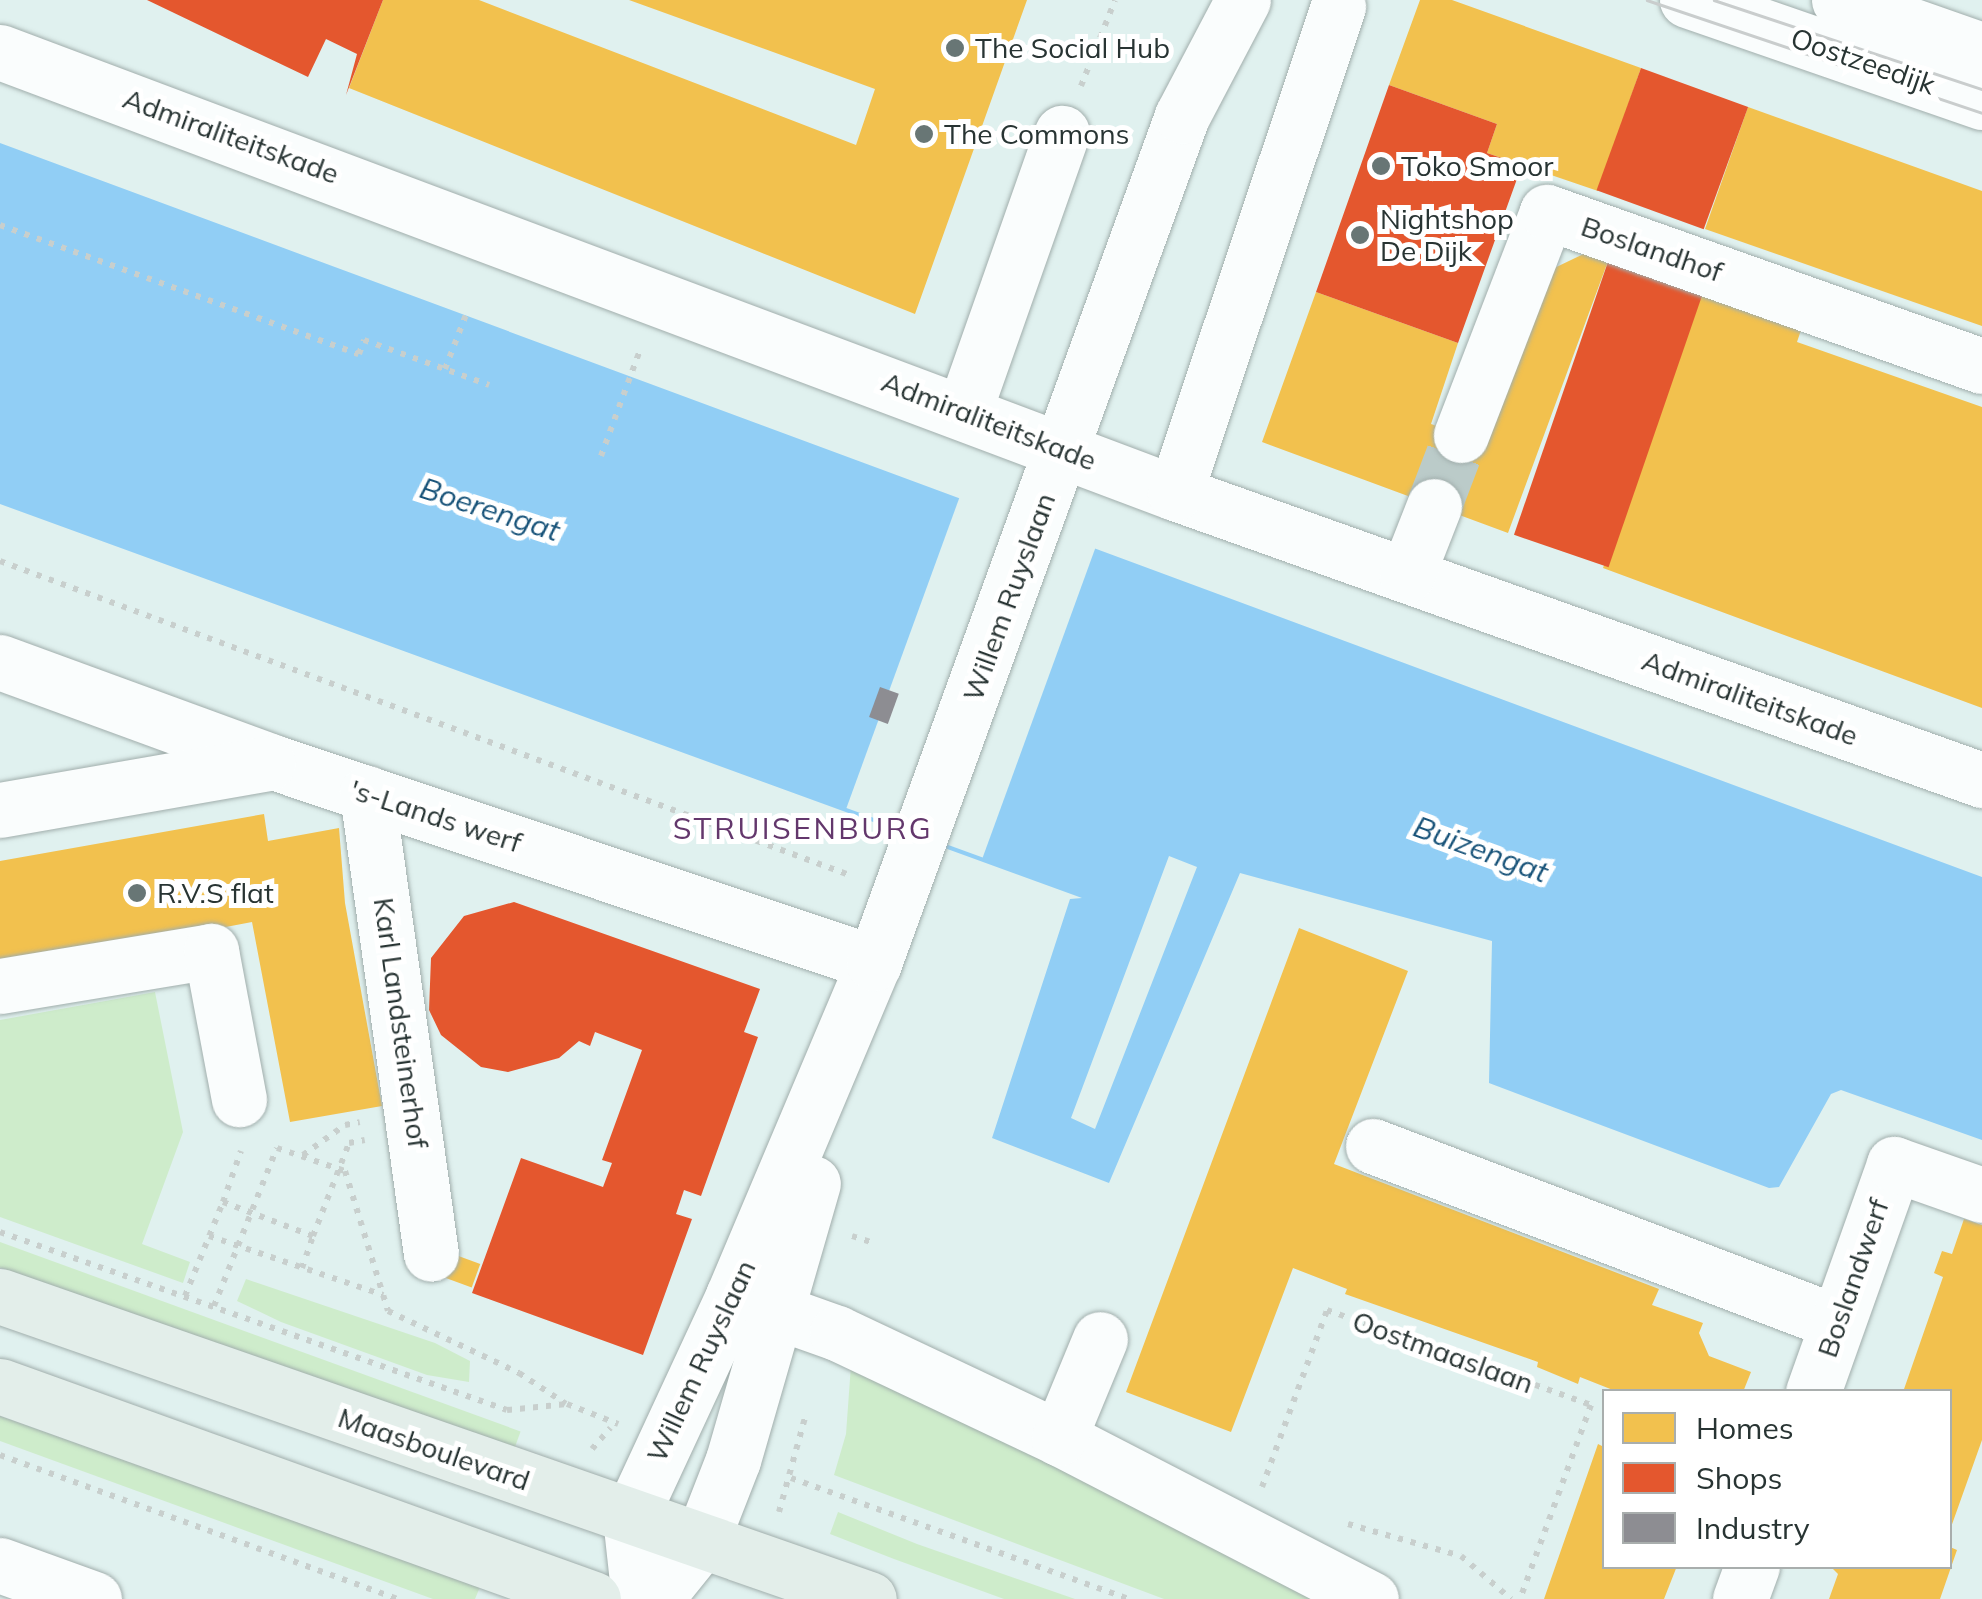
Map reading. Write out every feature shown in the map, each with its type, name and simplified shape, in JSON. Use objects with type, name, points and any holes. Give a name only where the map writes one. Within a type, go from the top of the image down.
[{"type":"main road","name":"Maasboulevard","points":[[0,1296],[869,1599]]},
{"type":"main road","points":[[0,1386],[594,1599]]},
{"type":"street","name":"Willem Ruyslaan","points":[[1182,116],[1205,0]]},
{"type":"street","name":"Willem Ruyslaan","points":[[630,1518],[755,1304],[874,963],[1037,524],[1182,116],[1243,0]]},
{"type":"street","name":"Oostzeedijk","points":[[1688,0],[1982,102]]},
{"type":"street","name":"Oostzeedijk","points":[[1839,0],[1982,50]]},
{"type":"street","points":[[1176,493],[1338,8]]},
{"type":"street","name":"Admiraliteitskade","points":[[0,52],[660,294],[1176,493],[1982,780]]},
{"type":"street","points":[[964,411],[1062,133]]},
{"type":"street","name":"Boslandhof","points":[[1462,436],[1547,212],[1982,366]]},
{"type":"street","points":[[1407,576],[1434,506]]},
{"type":"street","name":"'s-Lands werf","points":[[0,662],[272,762],[874,963]]},
{"type":"street","points":[[0,810],[272,762]]},
{"type":"street","name":"Karl Landsteinerhof","points":[[367,793],[431,1254]]},
{"type":"street","points":[[0,986],[210,951],[249,1127]]},
{"type":"street","points":[[1373,1146],[1837,1322]]},
{"type":"street","name":"Boslandwerf","points":[[1814,1389],[1894,1164],[1982,1195]]},
{"type":"street","points":[[755,1304],[837,1334],[1059,1438],[1371,1599]]},
{"type":"street","name":"Willem Ruyslaan","points":[[655,1599],[700,1542],[734,1460],[755,1304]]},
{"type":"street","points":[[1059,1438],[1100,1339]]},
{"type":"street","points":[[630,1518],[639,1599]]},
{"type":"street","points":[[0,1565],[78,1596]]},
{"type":"street","points":[[1740,1599],[1751,1569]]},
{"type":"path","points":[[1062,133],[1115,0]]},
{"type":"path","points":[[0,225],[359,354],[364,340],[489,385]]},
{"type":"path","points":[[601,456],[660,294]]},
{"type":"path","points":[[445,369],[467,312]]},
{"type":"path","points":[[0,561],[751,844],[901,892]]},
{"type":"path","points":[[302,1156],[345,1125]]},
{"type":"path","points":[[186,1296],[249,1127],[277,1148],[345,1170],[388,1310],[520,1373],[568,1404],[626,1427]]},
{"type":"path","points":[[302,1268],[349,1143]]},
{"type":"path","points":[[214,1306],[277,1148]]},
{"type":"path","points":[[223,1202],[313,1236]]},
{"type":"path","points":[[0,1232],[507,1410],[568,1404]]},
{"type":"path","points":[[210,1236],[383,1296]]},
{"type":"path","name":"Oostmaaslaan","points":[[1244,1535],[1327,1310],[1591,1405],[1520,1599]]},
{"type":"path","points":[[0,1455],[398,1599]]},
{"type":"path","points":[[775,1473],[1129,1599]]},
{"type":"path","points":[[1329,1520],[1461,1556],[1511,1599]]},
{"type":"green space","points":[[155,992],[183,1132],[142,1244],[190,1262],[183,1283],[0,1217],[0,1020]]},
{"type":"green space","points":[[0,1242],[521,1431],[512,1454],[0,1268]]},
{"type":"green space","points":[[246,1279],[435,1343],[470,1361],[469,1382],[427,1375],[281,1322],[237,1301]]},
{"type":"green space","points":[[851,1365],[1329,1599],[1164,1599],[834,1475],[846,1434]]},
{"type":"green space","points":[[0,1416],[480,1587],[475,1599],[433,1599],[0,1441]]},
{"type":"green space","points":[[838,1512],[1075,1599],[1004,1599],[894,1559],[830,1534]]},
{"type":"water","points":[[0,143],[1982,877],[1982,1140],[1841,1090],[1831,1094],[1779,1187],[1769,1188],[1489,1083],[1492,941],[1240,873],[1109,1183],[992,1138],[1070,899],[1082,898],[0,504]],"holes":[[[1169,856],[1197,867],[1095,1129],[1071,1118]]]},
{"type":"pier","points":[[960,496],[1096,546],[983,858],[846,808]]},
{"type":"building: Homes","points":[[383,0],[479,0],[856,145],[875,89],[629,0],[1027,0],[915,314],[349,88]]},
{"type":"building: Homes","points":[[1420,0],[1452,0],[1641,68],[1598,191],[1487,153],[1497,124],[1389,85]]},
{"type":"building: Homes","points":[[1748,107],[1982,191],[1982,326],[1705,229]]},
{"type":"building: Homes","points":[[1596,248],[1611,253],[1508,533],[1262,442],[1316,292],[1458,343],[1431,424],[1483,443],[1546,272]]},
{"type":"building: Homes","points":[[1705,286],[1804,321],[1797,342],[1982,407],[1982,708],[1603,568]]},
{"type":"building: Homes","points":[[264,814],[268,841],[339,828],[345,903],[382,1106],[290,1122],[252,922],[0,970],[0,861]]},
{"type":"building: Homes","points":[[1299,928],[1408,971],[1334,1164],[1659,1289],[1652,1305],[1703,1323],[1699,1333],[1709,1356],[1751,1372],[1744,1389],[1610,1389],[1580,1377],[1578,1384],[1537,1367],[1538,1362],[1345,1294],[1347,1289],[1293,1268],[1231,1432],[1126,1392]]},
{"type":"building: Homes","points":[[1964,1219],[1982,1225],[1982,1440],[1952,1524],[1952,1389],[1904,1389],[1943,1277],[1934,1273],[1942,1251],[1952,1254]]},
{"type":"building: Homes","points":[[453,1254],[480,1264],[472,1287],[444,1277]]},
{"type":"building: Homes","points":[[1598,1444],[1602,1446],[1602,1569],[1676,1569],[1664,1599],[1544,1599]]},
{"type":"building: Homes","points":[[1833,1569],[1950,1569],[1940,1599],[1829,1599],[1838,1574]]},
{"type":"building: Shops","points":[[147,0],[383,0],[346,95],[357,54],[326,39],[308,77]]},
{"type":"building: Shops","points":[[1641,68],[1748,107],[1704,229],[1597,190]]},
{"type":"building: Shops","points":[[1389,85],[1497,124],[1487,153],[1522,165],[1458,343],[1316,292]]},
{"type":"building: Shops","points":[[1611,253],[1706,286],[1609,567],[1514,535]]},
{"type":"building: Shops","points":[[514,902],[760,989],[744,1032],[758,1037],[701,1196],[684,1190],[676,1214],[692,1219],[643,1355],[472,1293],[521,1158],[603,1187],[612,1163],[602,1160],[642,1050],[595,1032],[590,1046],[579,1041],[559,1058],[508,1072],[481,1067],[441,1035],[429,1010],[431,958],[464,916]]},
{"type":"building: Industry","points":[[880,687],[899,694],[888,724],[869,717]]},
{"type":"tunnel","points":[[1434,506],[1461,435]]},
{"type":"tram line","points":[[1647,0],[1982,113]]},
{"type":"tram line","points":[[1714,0],[1982,89]]},
{"type":"place","name":"The Social Hub","points":[[955,48]]},
{"type":"place","name":"The Commons","points":[[924,134]]},
{"type":"place","name":"Toko Smoor","points":[[1381,166]]},
{"type":"place","name":"Nightshop De Dijk","points":[[1360,235]]},
{"type":"place","name":"R.V.S flat","points":[[137,893]]},
{"type":"district","name":"STRUISENBURG","points":[[803,828]]},
{"type":"water label","name":"Boerengat","points":[[490,509]]},
{"type":"water label","name":"Buizengat","points":[[1481,849]]}]
